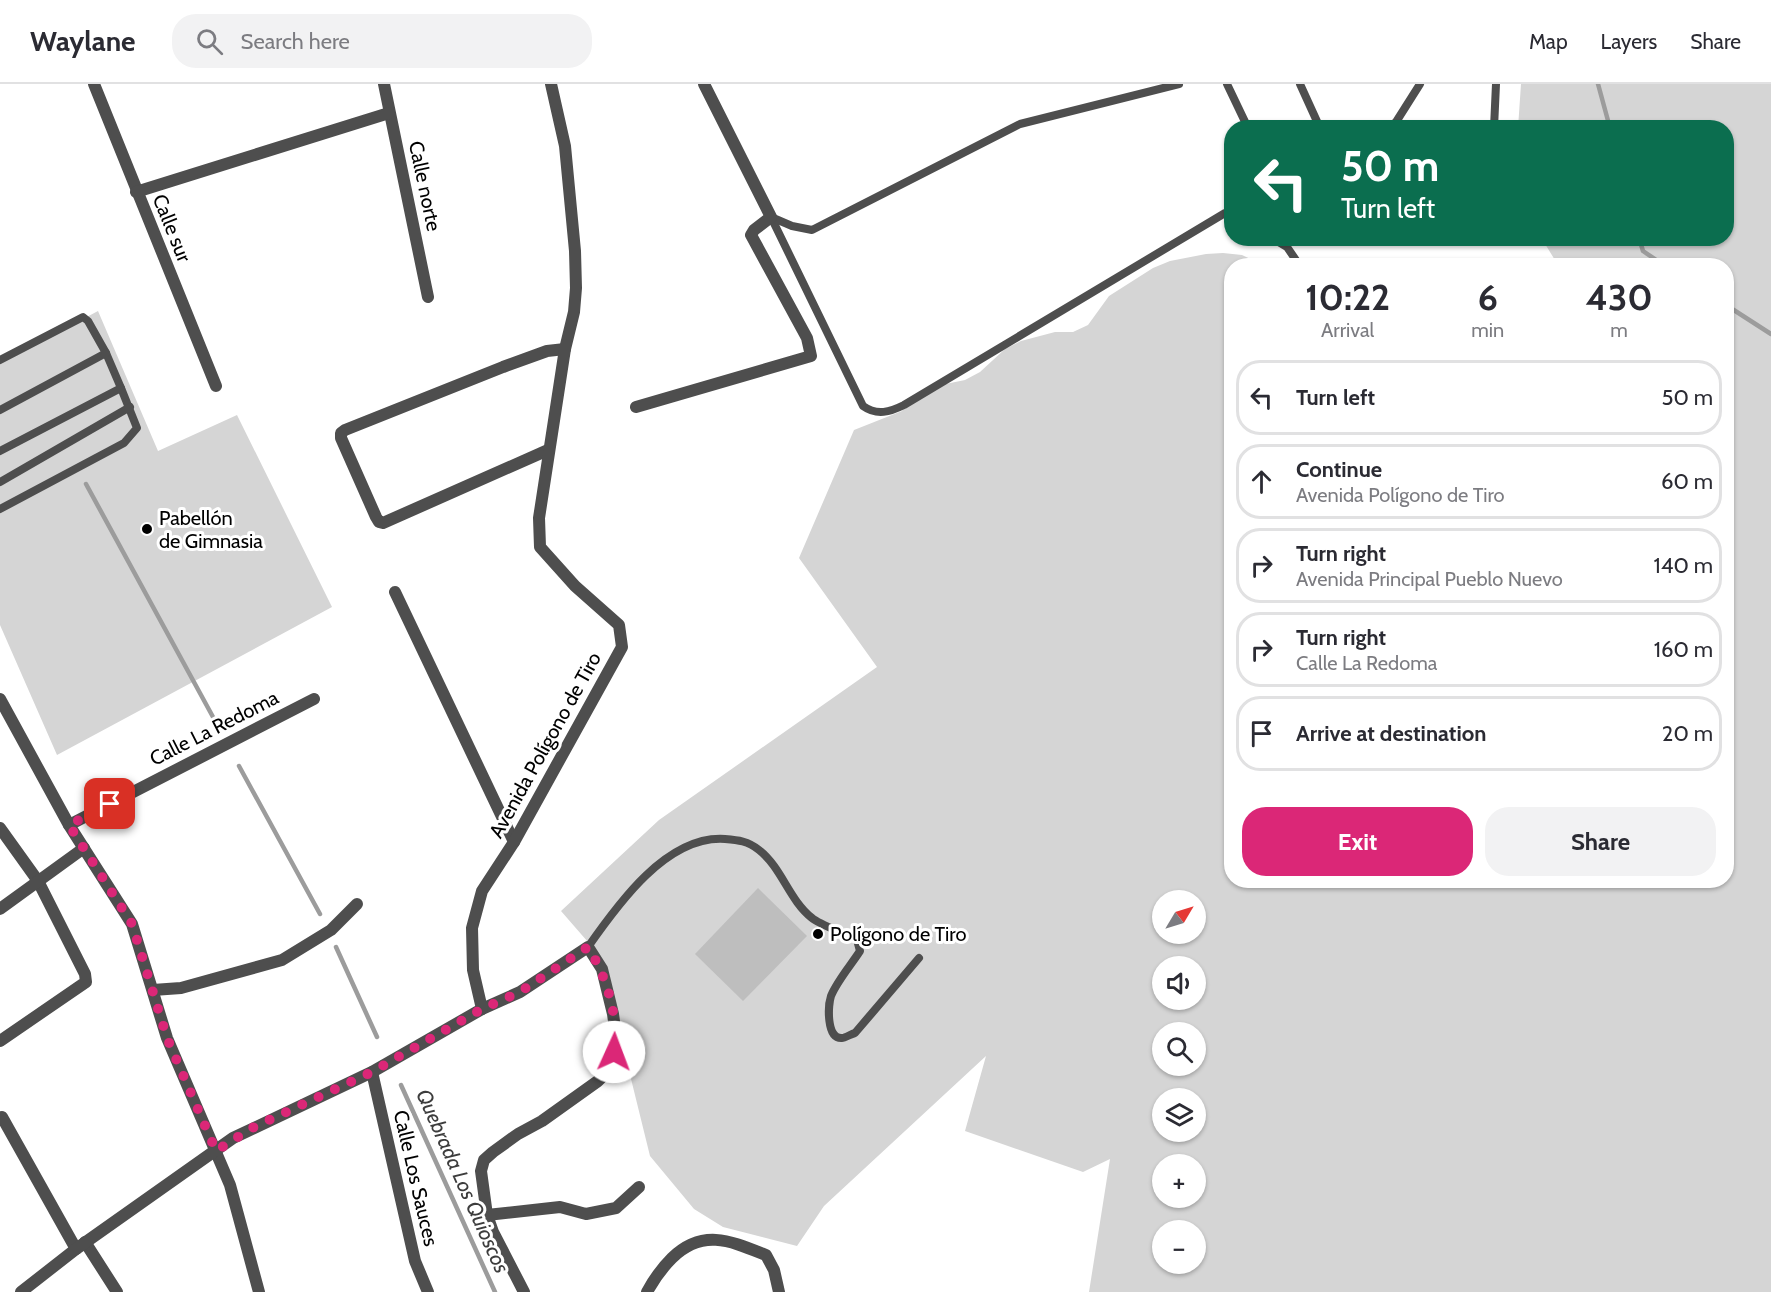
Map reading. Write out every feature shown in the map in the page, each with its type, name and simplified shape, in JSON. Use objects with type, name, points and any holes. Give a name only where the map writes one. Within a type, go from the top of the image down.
[{"type":"street","name":"Calle sur","points":[[94,84],[216,386]]},
{"type":"street","name":"Calle norte","points":[[384,84],[428,297]]},
{"type":"street","name":"Avenida Polígono de Tiro","points":[[482,1009],[472,970],[472,928],[482,891],[514,842],[622,647],[619,625],[575,586],[540,546],[539,518],[548,450],[565,349],[574,312],[575,251],[565,146],[551,84]]},
{"type":"street","points":[[636,407],[811,356],[807,339],[751,235],[771,217],[704,84]]},
{"type":"street","points":[[136,192],[389,113]]},
{"type":"street","points":[[548,450],[383,523],[379,522],[376,517],[341,438],[341,433],[503,367],[547,351],[565,349]]},
{"type":"street","points":[[395,592],[514,842]]},
{"type":"street","points":[[0,699],[69,825],[132,924],[167,1038],[231,1185],[259,1292]]},
{"type":"street","name":"Calle La Redoma","points":[[69,825],[314,699]]},
{"type":"street","points":[[0,828],[38,882],[85,974],[86,982],[0,1041]]},
{"type":"street","points":[[0,909],[84,848]]},
{"type":"street","points":[[153,990],[181,988],[282,960],[331,930],[357,904]]},
{"type":"street","points":[[21,1292],[80,1246],[252,1128],[372,1072],[482,1009],[520,992],[588,947],[602,969],[613,1014],[616,1036],[611,1068],[598,1081],[542,1121],[518,1134],[484,1160],[481,1172],[487,1215],[498,1244],[524,1292]]},
{"type":"street","name":"Calle Los Sauces","points":[[372,1072],[415,1261],[428,1292]]},
{"type":"street","points":[[2,1118],[80,1246],[117,1292]]},
{"type":"street","points":[[487,1215],[560,1207],[586,1214],[616,1208],[639,1188]]},
{"type":"street","points":[[647,1292],[653,1280],[684,1247],[701,1239],[721,1240],[766,1256],[774,1270],[779,1292]]},
{"type":"lane","points":[[771,217],[792,226],[812,230],[1020,124],[1179,84]]},
{"type":"lane","points":[[1227,84],[1244,120]]},
{"type":"lane","points":[[1300,84],[1316,120]]},
{"type":"lane","points":[[1397,120],[1420,84]]},
{"type":"lane","points":[[1494,120],[1496,84]]},
{"type":"lane","points":[[771,217],[862,406],[875,412],[890,412],[1224,214]]},
{"type":"lane","points":[[1285,246],[1295,258]]},
{"type":"lane","points":[[0,360],[83,317],[88,321],[106,353],[137,428],[124,442],[0,509]]},
{"type":"lane","points":[[0,410],[106,353]]},
{"type":"lane","points":[[0,451],[121,388]]},
{"type":"lane","points":[[0,482],[130,408]]},
{"type":"lane","points":[[588,947],[606,921],[662,860],[688,844],[714,838],[743,840],[760,850],[774,866],[791,896],[813,920],[857,940],[860,951],[831,996],[828,1018],[832,1033],[837,1037],[842,1038],[855,1033],[919,958]]},
{"type":"shaded area","points":[[1521,84],[1771,84],[1771,1292],[1089,1292],[1110,1159],[1083,1172],[965,1131],[986,1056],[824,1206],[797,1246],[723,1227],[694,1209],[650,1156],[601,957],[561,911],[659,820],[877,667],[799,558],[854,430],[902,411],[907,402],[931,387],[965,380],[980,372],[1005,349],[1021,341],[1055,332],[1073,332],[1088,325],[1109,296],[1153,268],[1170,261],[1206,254],[1223,253],[1248,258],[1224,258],[1224,888],[1734,888],[1734,258],[1554,258],[1546,246],[1734,246],[1734,120],[1519,120]]},
{"type":"shaded area","name":"Pabellón de Gimnasia","points":[[98,311],[158,451],[237,415],[332,607],[57,755],[0,625],[0,363]]},
{"type":"building","points":[[758,888],[807,936],[743,1001],[695,954]]},
{"type":"waterway","points":[[1598,84],[1608,120]]},
{"type":"waterway","points":[[1641,246],[1643,251],[1653,258]]},
{"type":"waterway","points":[[1734,310],[1771,334]]},
{"type":"waterway","name":"Quebrada Los Quioscos","points":[[86,484],[219,728]]},
{"type":"waterway","name":"Quebrada Los Quioscos","points":[[239,766],[320,914]]},
{"type":"waterway","name":"Quebrada Los Quioscos","points":[[336,947],[377,1037]]},
{"type":"waterway","name":"Quebrada Los Quioscos","points":[[401,1085],[495,1292]]},
{"type":"place","name":"Pabellón de Gimnasia","points":[[147,529]]},
{"type":"place","name":"Polígono de Tiro","points":[[818,934]]},
{"type":"route","points":[[110,804],[69,825],[132,924],[167,1038],[216,1151],[233,1138],[252,1128],[372,1072],[482,1009],[520,992],[588,947],[602,969],[613,1014],[616,1036],[614,1052]]}]
